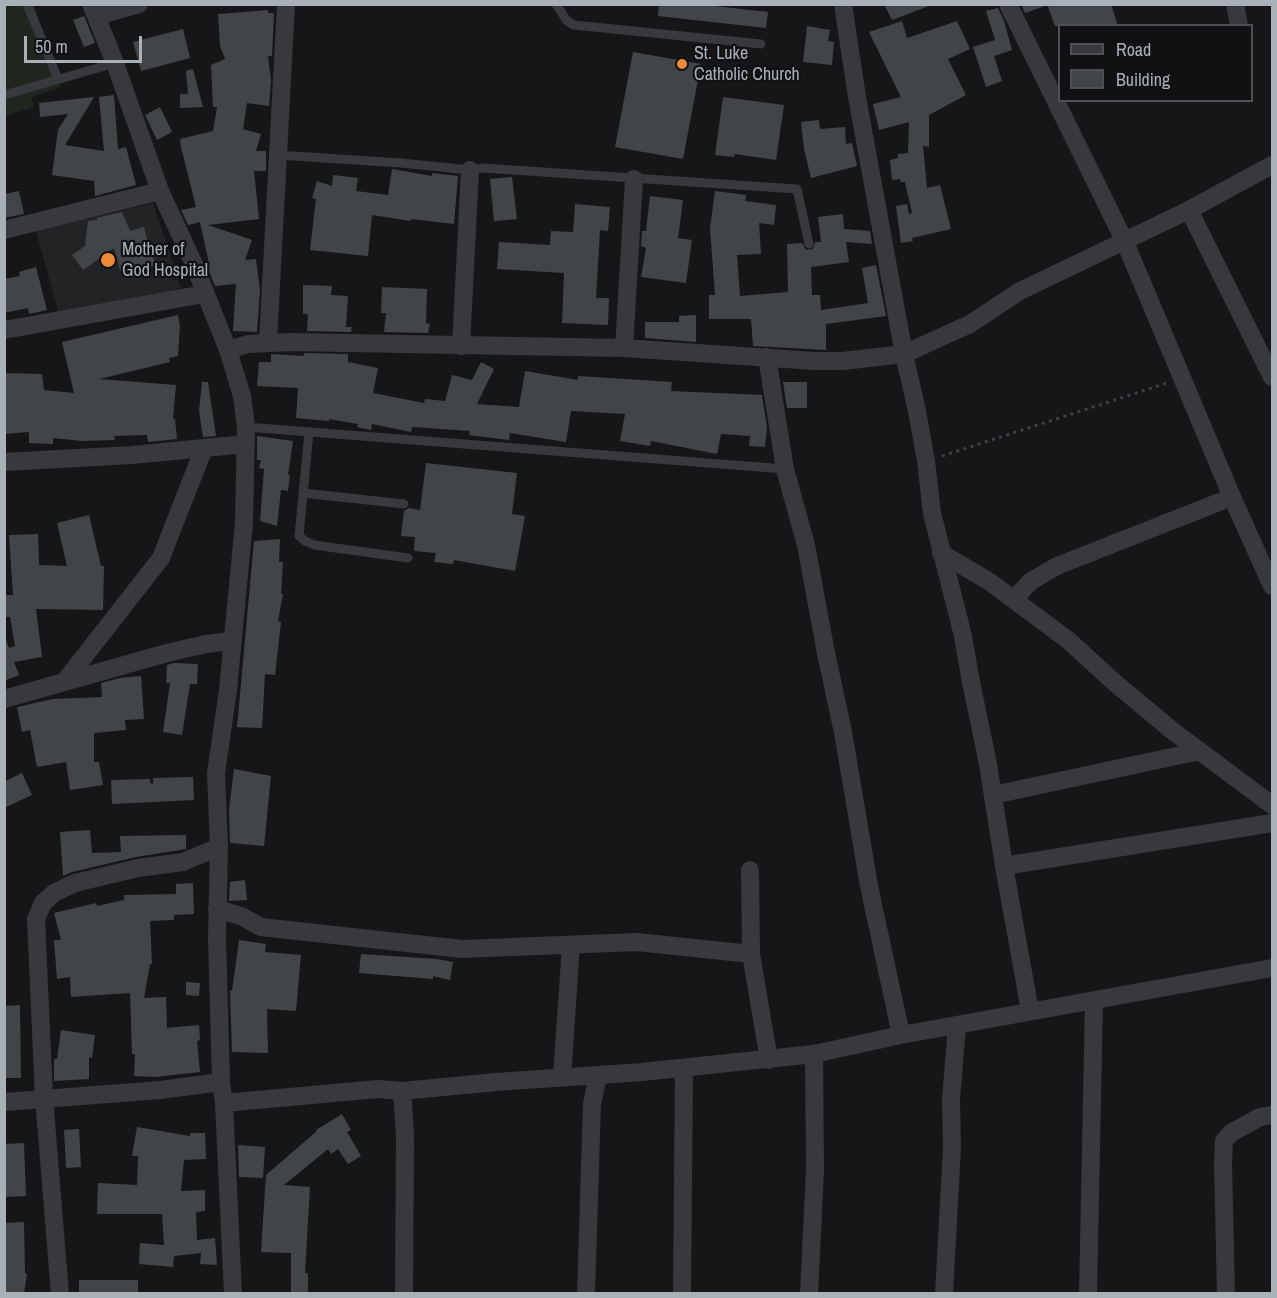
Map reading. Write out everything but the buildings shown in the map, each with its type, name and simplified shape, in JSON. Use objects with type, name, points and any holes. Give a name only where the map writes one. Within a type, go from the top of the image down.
[{"type":"street","points":[[139,4],[93,10],[115,63],[160,191],[193,262],[228,350],[242,396],[246,435],[244,524],[228,690],[216,772],[221,1082],[224,1103],[233,1293]]},
{"type":"street","points":[[268,342],[286,4]]},
{"type":"street","points":[[843,4],[855,87],[904,354],[927,462],[932,513],[963,636],[1030,1011]]},
{"type":"street","points":[[1008,4],[1125,242],[1272,586]]},
{"type":"street","points":[[1234,4],[1239,24]]},
{"type":"street","points":[[228,350],[248,344],[268,342],[624,348],[815,361],[843,361],[904,354],[961,329],[1020,291],[1125,242],[1272,165]]},
{"type":"street","points":[[461,346],[470,170]]},
{"type":"street","points":[[624,348],[634,179]]},
{"type":"street","points":[[4,230],[160,191]]},
{"type":"street","points":[[1189,210],[1272,378]]},
{"type":"street","points":[[4,330],[204,294]]},
{"type":"street","points":[[766,357],[779,422],[785,469],[806,545],[843,732],[869,886],[901,1035]]},
{"type":"street","points":[[4,462],[132,455],[204,448],[246,435]]},
{"type":"street","points":[[65,681],[161,558],[204,448]]},
{"type":"street","points":[[1014,599],[1031,582],[1057,566],[1232,496]]},
{"type":"street","points":[[941,553],[1014,599],[1068,640],[1114,682],[1272,805]]},
{"type":"street","points":[[4,699],[177,651],[231,641]]},
{"type":"street","points":[[993,795],[1200,751]]},
{"type":"street","points":[[1004,866],[1272,823]]},
{"type":"street","points":[[60,1293],[44,1098],[36,919],[43,903],[54,893],[75,883],[138,868],[183,862],[219,847]]},
{"type":"street","points":[[750,870],[751,954],[769,1060]]},
{"type":"street","points":[[217,909],[241,916],[261,927],[462,949],[637,942],[751,954]]},
{"type":"street","points":[[562,1077],[571,945]]},
{"type":"street","points":[[224,1103],[378,1089],[402,1091],[684,1069],[769,1060],[814,1054],[901,1035],[1272,968]]},
{"type":"street","points":[[1088,1293],[1094,1001]]},
{"type":"street","points":[[944,1293],[952,1148],[951,1100],[957,1025]]},
{"type":"street","points":[[809,1293],[815,1170],[814,1054]]},
{"type":"street","points":[[682,1293],[684,1069]]},
{"type":"street","points":[[586,1293],[592,1104],[598,1075]]},
{"type":"street","points":[[4,1102],[160,1090],[221,1082]]},
{"type":"street","points":[[402,1091],[405,1146],[404,1293]]},
{"type":"street","points":[[1226,1293],[1222,1162],[1224,1141],[1231,1134],[1260,1117],[1272,1115]]},
{"type":"lane","points":[[27,4],[58,80]]},
{"type":"lane","points":[[556,4],[567,21],[573,25],[761,44]]},
{"type":"lane","points":[[4,95],[115,63]]},
{"type":"lane","points":[[278,155],[470,170],[483,168],[797,189],[809,244]]},
{"type":"lane","points":[[246,435],[309,432],[785,469]]},
{"type":"lane","points":[[309,432],[299,536],[314,545],[408,558]]},
{"type":"lane","points":[[303,493],[404,504]]},
{"type":"path","points":[[927,462],[1183,378]]},
{"type":"shaded area","points":[[5,5],[34,5],[60,88],[31,97],[34,107],[5,116]]},
{"type":"shaded area","name":"Mother of God Hospital","points":[[153,203],[181,288],[127,306],[60,318],[36,231]]},
{"type":"place","name":"St. Luke Catholic Church","points":[[682,64]]},
{"type":"place","name":"Mother of God Hospital","points":[[108,260]]}]
